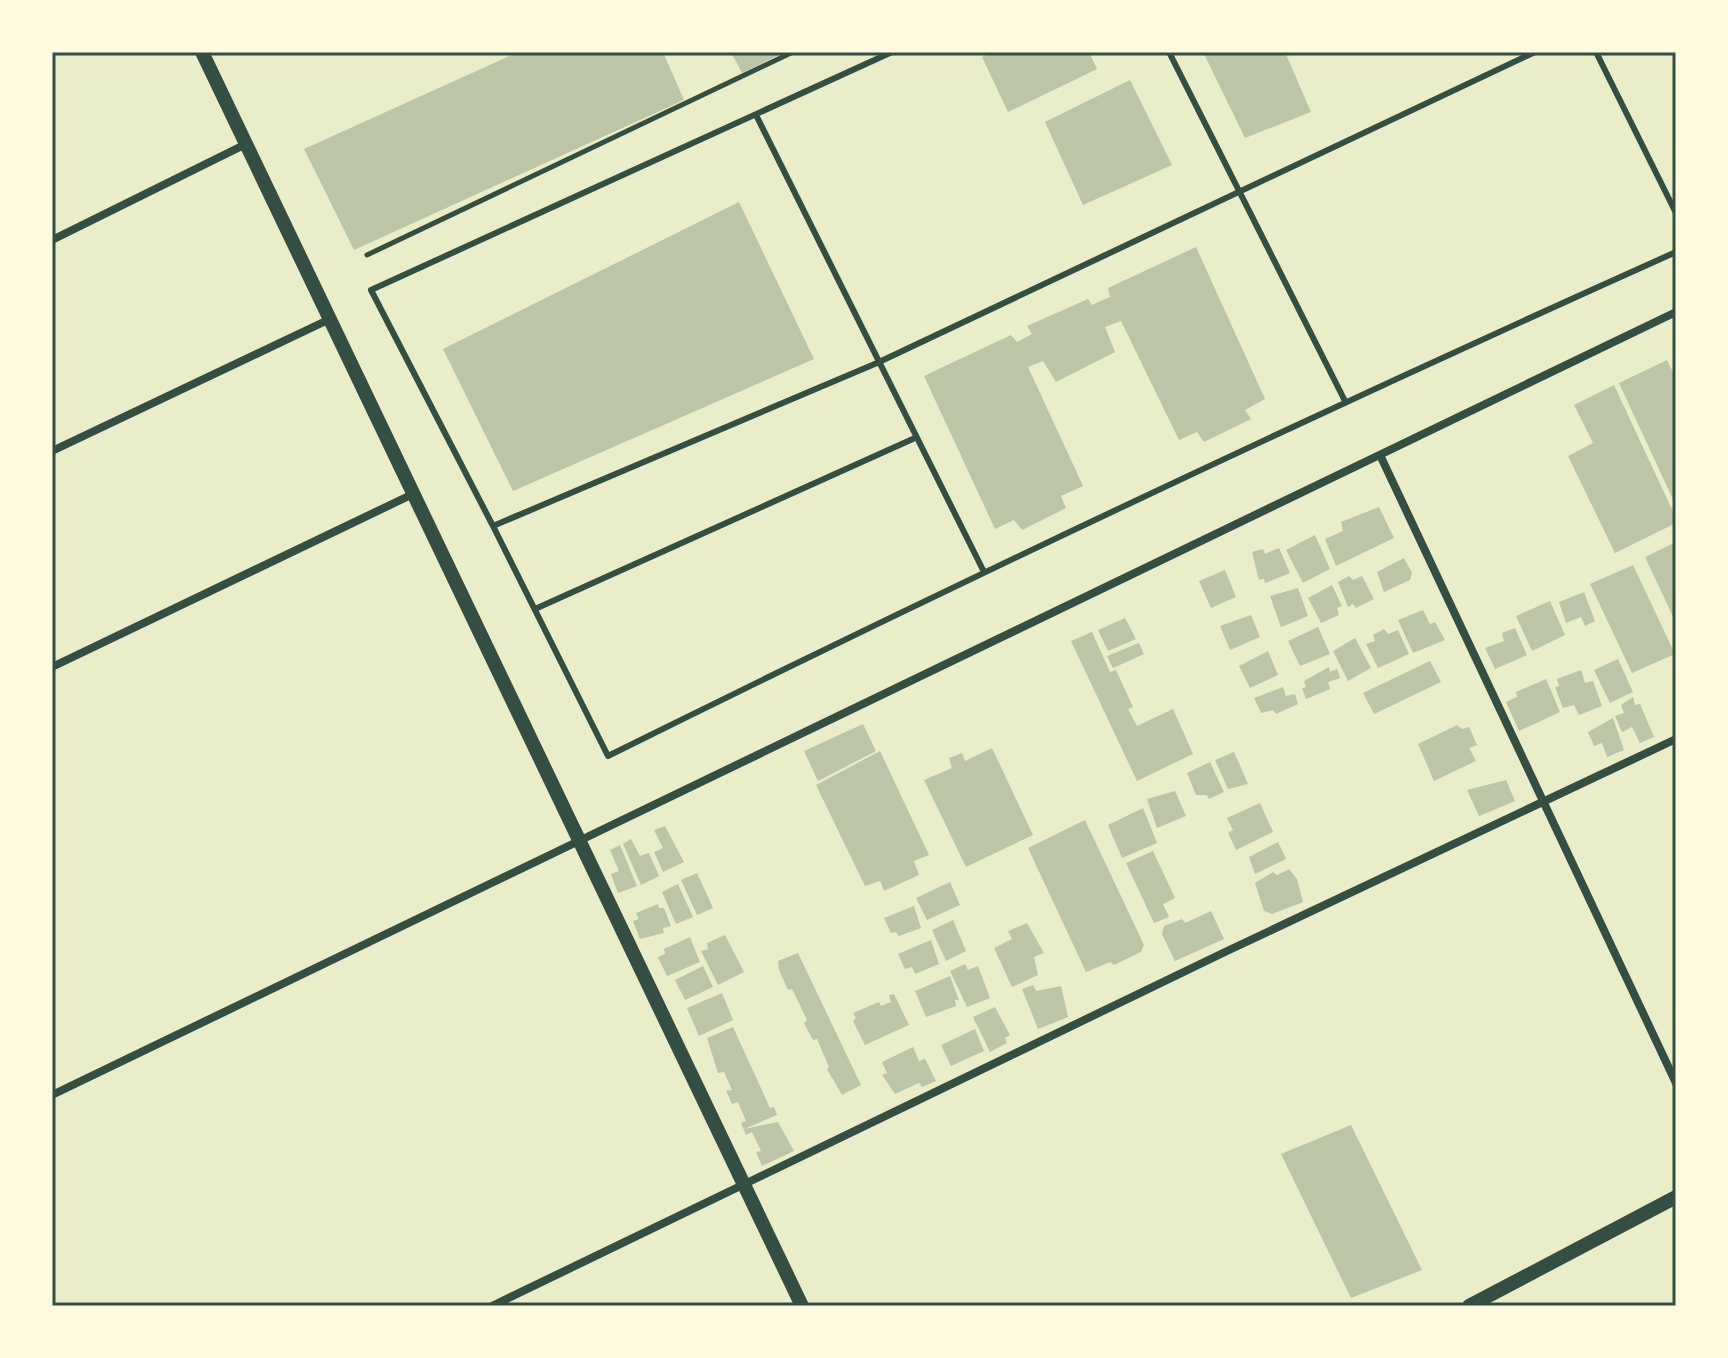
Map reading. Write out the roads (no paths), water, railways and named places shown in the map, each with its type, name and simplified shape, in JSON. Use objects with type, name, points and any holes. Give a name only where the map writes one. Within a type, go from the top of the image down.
[{"type":"street","points":[[202,52],[802,1306]]},
{"type":"street","points":[[52,240],[246,144]]},
{"type":"street","points":[[52,1095],[1676,312]]},
{"type":"street","points":[[52,451],[330,319]]},
{"type":"street","points":[[1380,455],[1676,1083]]},
{"type":"street","points":[[52,667],[413,494]]},
{"type":"street","points":[[492,1306],[1676,739]]},
{"type":"street","points":[[1469,1306],[1676,1197]]},
{"type":"lane","points":[[892,52],[371,290],[608,756],[983,570],[1345,401],[1676,252]]},
{"type":"lane","points":[[1169,52],[1345,401]]},
{"type":"lane","points":[[493,526],[877,363],[1535,52]]},
{"type":"lane","points":[[1596,52],[1676,213]]},
{"type":"lane","points":[[756,115],[877,363],[983,570]]},
{"type":"lane","points":[[535,609],[915,438]]}]
